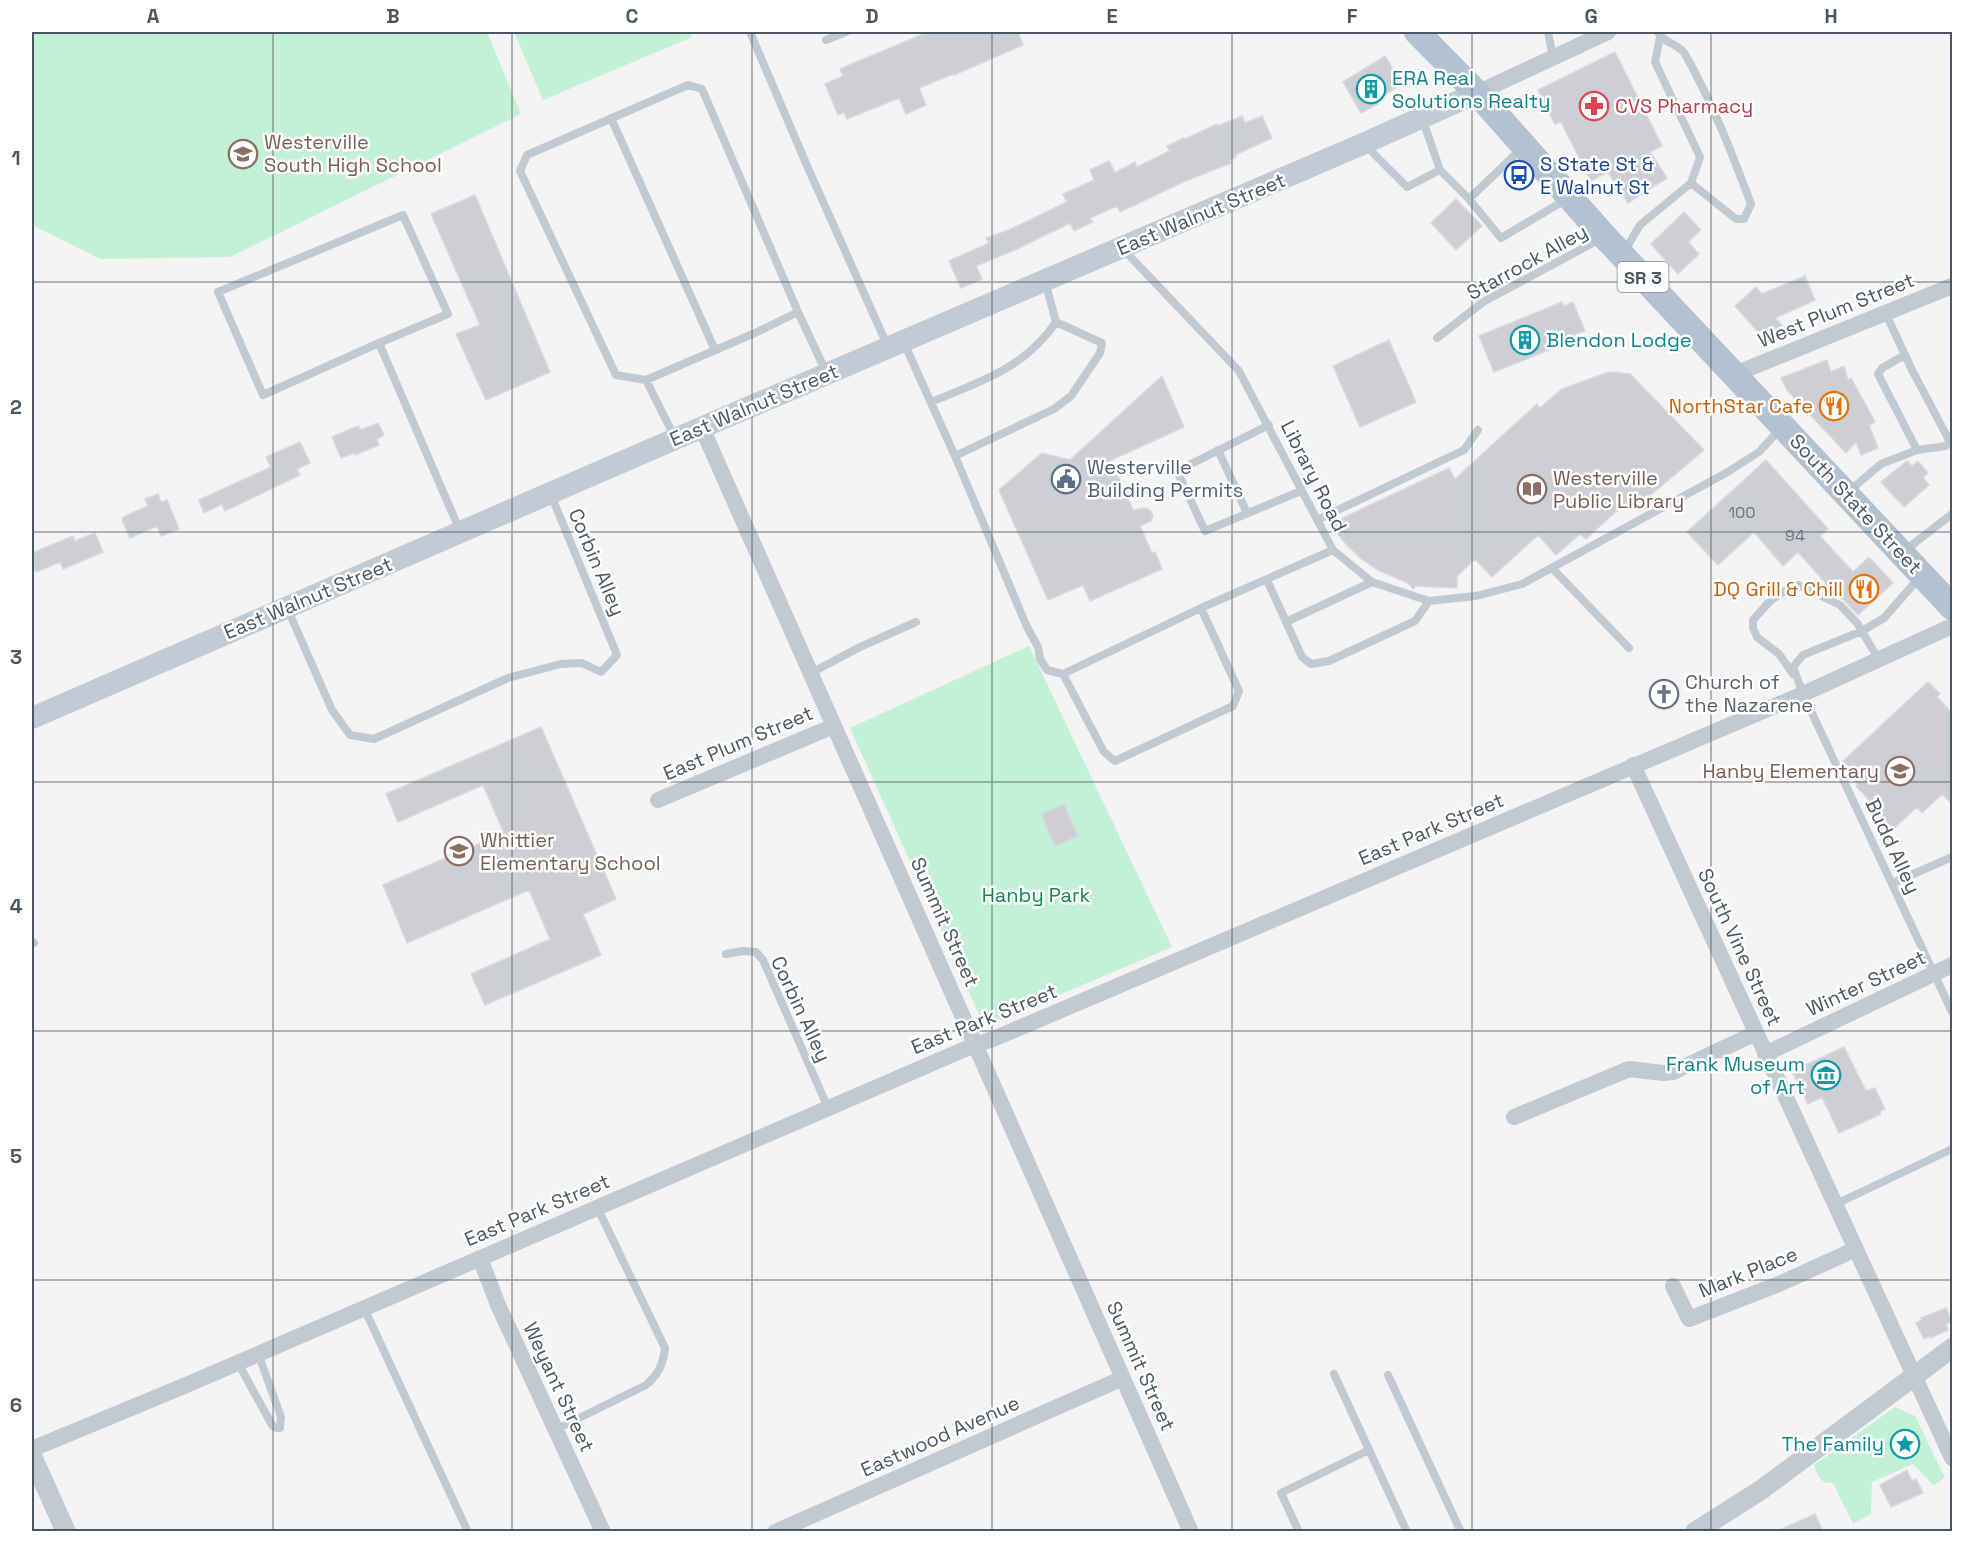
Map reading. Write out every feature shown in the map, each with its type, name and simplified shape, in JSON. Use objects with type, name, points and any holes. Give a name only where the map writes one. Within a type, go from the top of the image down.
[{"type":"main road","name":"South State Street","points":[[1417,32],[1476,93],[1614,246],[1953,607]]},
{"type":"main road","name":"East Walnut Street","points":[[32,718],[1476,93]]},
{"type":"street","points":[[1476,93],[1608,32]]},
{"type":"street","name":"West Plum Street","points":[[1736,374],[1953,286]]},
{"type":"street","name":"Summit Street","points":[[702,428],[1191,1532]]},
{"type":"street","name":"East Park Street","points":[[32,1449],[1803,694],[1953,626]]},
{"type":"street","name":"East Plum Street","points":[[658,800],[834,726]]},
{"type":"street","name":"South Vine Street","points":[[1633,765],[1953,1458]]},
{"type":"street","name":"Winter Street","points":[[1765,1054],[1953,965]]},
{"type":"street","points":[[1514,1117],[1629,1069],[1663,1074],[1673,1072],[1756,1033]]},
{"type":"street","name":"Mark Place","points":[[1673,1286],[1689,1319],[1779,1284],[1856,1249]]},
{"type":"street","name":"Weyant Street","points":[[480,1258],[498,1305],[603,1532]]},
{"type":"street","points":[[1695,1532],[1761,1490],[1953,1348]]},
{"type":"street","name":"Eastwood Avenue","points":[[775,1532],[1123,1378]]},
{"type":"street","points":[[32,1456],[66,1532]]},
{"type":"lane","points":[[750,32],[799,147],[896,345],[930,402],[956,456],[1027,627],[1038,647],[1040,659],[1047,670],[1063,674],[1201,608],[1333,550]]},
{"type":"lane","points":[[826,40],[846,32]]},
{"type":"lane","points":[[1548,32],[1553,57]]},
{"type":"lane","points":[[1614,246],[1691,183],[1700,157],[1655,62],[1659,34],[1684,51],[1727,139],[1751,204],[1744,219],[1736,219],[1691,183]]},
{"type":"lane","points":[[798,312],[646,380],[616,375],[520,171],[527,155],[688,85],[702,89],[827,375]]},
{"type":"lane","points":[[610,118],[715,350]]},
{"type":"lane","points":[[1421,118],[1440,170],[1469,199],[1501,238],[1570,198]]},
{"type":"lane","points":[[1364,143],[1407,187],[1440,170]]},
{"type":"lane","points":[[1469,199],[1524,146]]},
{"type":"lane","points":[[403,215],[448,314],[379,343],[263,395],[218,292],[403,215]]},
{"type":"lane","name":"Starrock Alley","points":[[1437,338],[1483,302],[1614,246]]},
{"type":"lane","name":"Library Road","points":[[1121,247],[1239,371],[1333,550],[1372,582],[1429,601],[1476,596],[1522,584],[1726,473],[1759,452],[1784,426]]},
{"type":"lane","points":[[930,402],[978,383],[1017,363],[1046,336],[1056,322],[1046,281]]},
{"type":"lane","points":[[1846,493],[1881,464],[1917,450],[1949,445],[1949,440],[1885,312]]},
{"type":"lane","points":[[956,456],[1054,409],[1071,396],[1100,353],[1102,344],[1088,335],[1056,322]]},
{"type":"lane","points":[[379,343],[460,532]]},
{"type":"lane","points":[[1905,355],[1882,368],[1878,374],[1917,450]]},
{"type":"lane","points":[[646,380],[675,439]]},
{"type":"lane","points":[[1269,425],[1177,471],[1205,531],[1301,491]]},
{"type":"lane","points":[[1317,520],[1464,450],[1478,430]]},
{"type":"lane","points":[[1218,450],[1247,513]]},
{"type":"lane","name":"Corbin Alley","points":[[286,607],[332,710],[350,735],[374,739],[508,678],[561,664],[582,663],[601,672],[617,655],[550,493]]},
{"type":"lane","points":[[1902,553],[1953,514]]},
{"type":"lane","points":[[1552,568],[1629,648]]},
{"type":"lane","points":[[1795,677],[1793,667],[1803,655],[1862,631],[1884,618],[1922,574]]},
{"type":"lane","points":[[1267,580],[1302,657],[1311,664],[1329,661],[1415,621],[1429,601]]},
{"type":"lane","points":[[1286,622],[1372,582]]},
{"type":"lane","name":"Budd Alley","points":[[1862,631],[1840,605],[1798,585],[1789,588],[1761,610],[1753,620],[1753,628],[1757,636],[1779,654],[1795,677],[1953,1012]]},
{"type":"lane","points":[[1063,674],[1104,752],[1115,760],[1233,706],[1239,691],[1201,608]]},
{"type":"lane","points":[[811,673],[860,647],[916,622]]},
{"type":"lane","points":[[1862,631],[1880,660]]},
{"type":"lane","points":[[1893,883],[1953,856]]},
{"type":"lane","name":"Corbin Alley","points":[[726,954],[743,951],[756,952],[763,960],[828,1108]]},
{"type":"lane","points":[[1836,1204],[1953,1149]]},
{"type":"lane","points":[[555,1431],[646,1385],[655,1378],[663,1365],[665,1348],[597,1207]]},
{"type":"lane","points":[[364,1308],[468,1532]]},
{"type":"lane","points":[[238,1363],[272,1425],[280,1428],[281,1417],[258,1353]]},
{"type":"lane","points":[[1334,1374],[1407,1532]]},
{"type":"lane","points":[[1388,1375],[1461,1532]]},
{"type":"lane","points":[[1299,1532],[1281,1493],[1369,1450]]},
{"type":"green space","name":"Westerville South High School","points":[[32,32],[487,32],[521,114],[230,257],[101,259],[32,225]]},
{"type":"green space","points":[[514,32],[693,32],[690,38],[543,100]]},
{"type":"green space","name":"Hanby Park","points":[[1029,646],[1172,947],[993,1023],[981,1019],[850,728]]},
{"type":"green space","points":[[1895,1407],[1915,1416],[1945,1478],[1933,1485],[1913,1464],[1872,1482],[1871,1514],[1853,1524],[1833,1483],[1822,1481],[1814,1465]]},
{"type":"building","points":[[928,32],[1018,32],[1023,45],[919,88],[926,105],[906,114],[899,98],[847,119],[844,112],[838,115],[825,84],[843,76],[840,69]]},
{"type":"building","name":"CVS Pharmacy","points":[[1615,52],[1662,146],[1650,152],[1667,178],[1628,203],[1608,172],[1591,181],[1561,122],[1555,124],[1538,90]]},
{"type":"building","name":"ERA Real Solutions Realty","points":[[1385,56],[1402,84],[1376,100],[1378,104],[1361,113],[1343,82]]},
{"type":"building","points":[[1242,116],[1245,123],[1262,116],[1272,138],[1235,155],[1236,157],[1230,160],[1231,163],[1183,182],[1120,212],[1117,206],[1090,218],[1093,222],[1074,231],[1070,223],[976,266],[982,279],[961,288],[949,261],[989,243],[986,238],[1009,230],[1067,202],[1063,194],[1094,180],[1090,170],[1109,161],[1115,173],[1135,162],[1137,167],[1170,151],[1167,146],[1217,124],[1218,126]]},
{"type":"building","points":[[475,195],[550,372],[486,400],[456,334],[480,325],[431,214]]},
{"type":"building","points":[[1456,199],[1482,226],[1456,250],[1431,223]]},
{"type":"building","points":[[1684,212],[1701,230],[1688,242],[1699,254],[1678,274],[1651,244]]},
{"type":"building","points":[[1805,276],[1815,300],[1775,318],[1782,325],[1767,338],[1761,331],[1759,333],[1735,306],[1756,287],[1762,294]]},
{"type":"building","name":"Blendon Lodge","points":[[1562,302],[1564,306],[1573,302],[1585,331],[1576,334],[1577,337],[1564,344],[1494,372],[1479,336]]},
{"type":"building","points":[[1389,340],[1416,402],[1360,427],[1333,366]]},
{"type":"building","name":"NorthStar Cafe","points":[[1827,360],[1831,372],[1844,366],[1848,380],[1851,378],[1875,422],[1869,425],[1878,448],[1861,455],[1856,442],[1846,453],[1787,390],[1781,378]]},
{"type":"building","name":"Westerville Public Library","points":[[1609,372],[1630,374],[1704,450],[1647,498],[1622,506],[1586,539],[1580,534],[1556,555],[1538,535],[1492,577],[1475,559],[1457,576],[1457,588],[1416,586],[1413,589],[1408,583],[1378,570],[1360,558],[1330,524],[1449,468],[1455,479],[1537,404],[1540,408],[1562,389]]},
{"type":"building","name":"Westerville Building Permits","points":[[1162,376],[1184,427],[1111,460],[1133,510],[1146,508],[1151,511],[1153,516],[1151,521],[1140,526],[1162,569],[1090,601],[1083,585],[1048,600],[999,490],[1042,453],[1070,460]]},
{"type":"building","points":[[378,423],[384,435],[377,439],[379,445],[341,458],[332,437],[358,426],[361,430]]},
{"type":"building","points":[[300,442],[310,463],[297,469],[300,475],[225,511],[222,504],[204,513],[199,500],[271,467],[266,457]]},
{"type":"building","points":[[1766,460],[1828,529],[1820,536],[1853,572],[1869,557],[1893,583],[1858,615],[1837,596],[1798,552],[1783,566],[1754,532],[1718,565],[1687,532]]},
{"type":"building","points":[[1907,461],[1912,466],[1918,461],[1928,473],[1923,478],[1929,485],[1904,507],[1881,482]]},
{"type":"building","points":[[158,494],[161,502],[167,500],[179,529],[161,536],[157,526],[130,538],[122,520],[123,517],[148,506],[145,499]]},
{"type":"building","points":[[95,533],[103,552],[63,569],[60,562],[36,572],[32,563],[32,553],[73,536],[75,541]]},
{"type":"building","points":[[1928,682],[1940,694],[1937,697],[1953,714],[1953,805],[1942,794],[1922,813],[1917,807],[1889,833],[1877,821],[1883,815],[1856,786],[1858,784],[1851,777],[1853,775],[1843,761]]},
{"type":"building","name":"Whittier Elementary School","points":[[541,727],[616,899],[583,914],[601,955],[485,1005],[471,974],[550,939],[529,890],[407,943],[383,885],[504,833],[483,785],[398,822],[386,794]]},
{"type":"building","points":[[1064,804],[1078,836],[1055,846],[1041,814]]},
{"type":"building","points":[[1844,1047],[1866,1091],[1875,1088],[1885,1109],[1880,1111],[1881,1114],[1839,1133],[1822,1097],[1808,1104],[1792,1071]]},
{"type":"building","points":[[1946,1308],[1952,1321],[1946,1324],[1948,1330],[1924,1339],[1916,1323],[1922,1320],[1921,1318]]},
{"type":"building","points":[[1907,1470],[1912,1481],[1916,1479],[1923,1493],[1891,1507],[1880,1485]]},
{"type":"building","points":[[1815,1514],[1823,1532],[1775,1532]]},
{"type":"place","name":"ERA Real Solutions Realty","points":[[1371,89]]},
{"type":"place","name":"CVS Pharmacy","points":[[1594,106]]},
{"type":"place","name":"Westerville South High School","points":[[243,154]]},
{"type":"place","name":"S State St & E Walnut St","points":[[1519,175]]},
{"type":"place","name":"Blendon Lodge","points":[[1525,340]]},
{"type":"place","name":"NorthStar Cafe","points":[[1834,406]]},
{"type":"place","name":"Westerville Building Permits","points":[[1066,479]]},
{"type":"place","name":"Westerville Public Library","points":[[1532,489]]},
{"type":"place","name":"DQ Grill & Chill","points":[[1864,589]]},
{"type":"place","name":"Church of the Nazarene","points":[[1664,694]]},
{"type":"place","name":"Hanby Elementary","points":[[1900,771]]},
{"type":"place","name":"Whittier Elementary School","points":[[459,851]]},
{"type":"place","name":"Frank Museum of Art","points":[[1826,1075]]},
{"type":"place","name":"The Family","points":[[1905,1444]]}]
